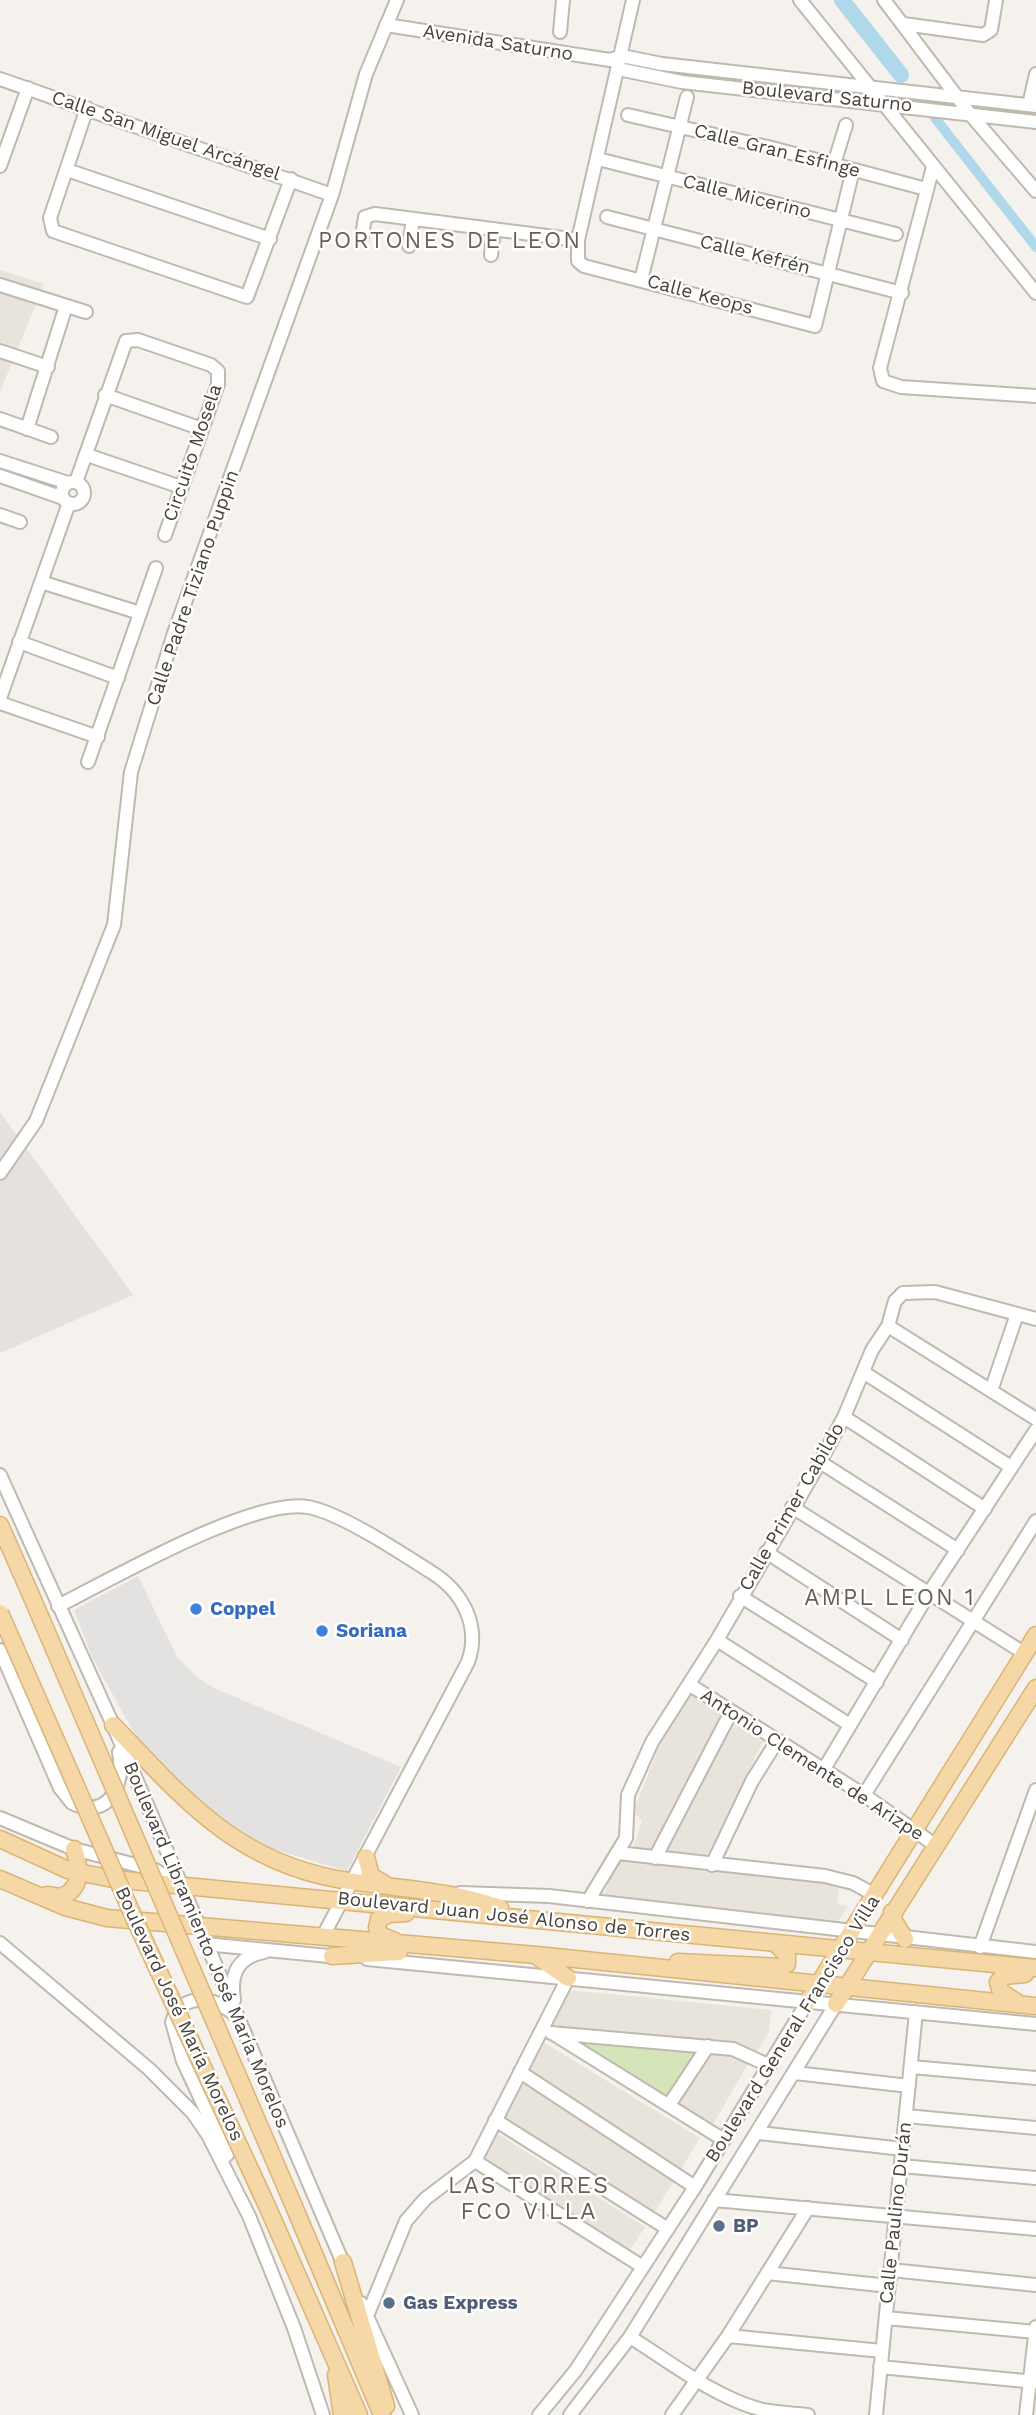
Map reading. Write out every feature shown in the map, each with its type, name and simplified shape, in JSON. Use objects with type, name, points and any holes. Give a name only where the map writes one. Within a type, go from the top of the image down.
[{"type":"main road","name":"Boulevard José María Morelos","points":[[0,1525],[382,2415]]},
{"type":"main road","name":"Boulevard José María Morelos","points":[[0,1613],[135,1920],[268,2208],[359,2415]]},
{"type":"main road","name":"Boulevard General Francisco Villa","points":[[808,2001],[1036,1635]]},
{"type":"main road","name":"Boulevard General Francisco Villa","points":[[836,2004],[1036,1688]]},
{"type":"main road","points":[[114,1726],[164,1782],[230,1835],[289,1866],[353,1882],[442,1893],[522,1916]]},
{"type":"main road","points":[[935,1844],[928,1828],[929,1819],[968,1746]]},
{"type":"main road","points":[[905,1939],[894,1921],[894,1909],[901,1889],[923,1853],[923,1842],[916,1828]]},
{"type":"main road","name":"Boulevard Juan José Alonso de Torres","points":[[0,1839],[79,1874],[1036,1968]]},
{"type":"main road","points":[[0,1873],[48,1895],[61,1897],[71,1892],[79,1874],[74,1849]]},
{"type":"main road","points":[[366,1857],[371,1875],[390,1886]]},
{"type":"main road","name":"Boulevard Juan José Alonso de Torres","points":[[0,1879],[84,1913],[1028,2005]]},
{"type":"main road","points":[[405,1945],[380,1935],[377,1928],[379,1919],[395,1914],[492,1914]]},
{"type":"main road","points":[[656,1969],[671,1963],[691,1962],[782,1967],[787,1964],[787,1955],[776,1944]]},
{"type":"main road","points":[[332,1956],[446,1949]]},
{"type":"main road","points":[[536,1955],[568,1978]]},
{"type":"main road","points":[[1036,1974],[1003,1976],[998,1982],[1000,1992],[1028,2005],[1036,2012]]},
{"type":"main road","points":[[343,2262],[371,2347],[388,2415]]},
{"type":"main road","points":[[334,2355],[342,2415]]},
{"type":"street","name":"Calle Padre Tiziano Puppin","points":[[0,1173],[36,1121],[114,925],[131,772],[174,633],[332,195],[366,74],[397,0]]},
{"type":"street","points":[[560,32],[564,0]]},
{"type":"street","points":[[362,236],[366,216],[414,219],[578,240],[633,0]]},
{"type":"street","points":[[800,0],[886,103],[933,167],[1036,293]]},
{"type":"street","points":[[884,0],[970,114],[1036,191]]},
{"type":"street","points":[[904,24],[983,35],[991,30],[996,0]]},
{"type":"street","name":"Avenida Saturno","points":[[386,25],[617,62]]},
{"type":"street","name":"Boulevard Saturno","points":[[617,62],[662,64],[1032,105]]},
{"type":"street","name":"Boulevard Saturno","points":[[617,62],[682,82],[1036,122]]},
{"type":"street","points":[[1032,105],[1036,74]]},
{"type":"street","name":"Calle San Miguel Arcángel","points":[[0,79],[332,195]]},
{"type":"street","points":[[0,166],[3,150],[28,88]]},
{"type":"street","points":[[641,280],[687,97]]},
{"type":"street","points":[[87,108],[50,218],[53,231],[247,297],[291,179]]},
{"type":"street","name":"Calle Gran Esfinge","points":[[628,115],[926,189]]},
{"type":"street","points":[[834,164],[846,125]]},
{"type":"street","name":"Calle Micerino","points":[[597,159],[896,234]]},
{"type":"street","points":[[933,167],[902,293],[880,368],[883,381],[901,387],[1036,396]]},
{"type":"street","points":[[67,170],[270,239]]},
{"type":"street","points":[[828,274],[853,170]]},
{"type":"street","name":"Calle Kefrén","points":[[607,217],[902,293]]},
{"type":"street","points":[[409,247],[414,219]]},
{"type":"street","points":[[491,255],[494,229]]},
{"type":"street","name":"Calle Keops","points":[[578,240],[578,261],[584,266],[816,326],[828,274]]},
{"type":"street","points":[[0,285],[86,312]]},
{"type":"street","points":[[27,429],[66,306]]},
{"type":"street","name":"Circuito Mosela","points":[[105,395],[123,345],[129,339],[205,362],[218,371],[218,384],[165,535]]},
{"type":"street","points":[[0,351],[48,367]]},
{"type":"street","points":[[98,737],[0,701],[66,501],[62,489],[72,482],[87,454],[105,395],[202,429]]},
{"type":"street","points":[[0,419],[51,437]]},
{"type":"street","points":[[87,454],[181,487]]},
{"type":"street","points":[[0,461],[72,482],[85,494],[79,503],[66,501],[0,476]]},
{"type":"street","points":[[27,485],[32,472]]},
{"type":"street","points":[[0,515],[20,522]]},
{"type":"street","points":[[88,762],[156,568]]},
{"type":"street","points":[[41,582],[140,613]]},
{"type":"street","points":[[19,642],[118,678]]},
{"type":"street","name":"Calle Primer Cabildo","points":[[588,1901],[618,1853],[628,1827],[632,1786],[652,1742],[717,1640],[820,1462],[888,1326],[895,1301],[903,1293],[922,1291],[1017,1314]]},
{"type":"street","points":[[990,1391],[1017,1314],[1036,1319]]},
{"type":"street","points":[[888,1326],[1036,1419]]},
{"type":"street","points":[[863,1372],[1012,1467]]},
{"type":"street","points":[[844,1417],[985,1508]]},
{"type":"street","points":[[824,1769],[929,1593],[1036,1430]]},
{"type":"street","points":[[820,1462],[958,1550]]},
{"type":"street","name":"Boulevard Libramiento José María Morelos","points":[[0,1475],[114,1726],[205,1944],[412,2415]]},
{"type":"street","points":[[58,1606],[196,1537],[258,1513],[293,1505],[330,1515],[436,1575],[468,1612],[474,1638],[472,1650],[324,1936]]},
{"type":"street","points":[[792,1507],[1024,1653]]},
{"type":"street","points":[[864,1795],[1036,1521]]},
{"type":"street","points":[[766,1552],[902,1640]]},
{"type":"street","points":[[740,1597],[877,1682]]},
{"type":"street","points":[[717,1640],[850,1725]]},
{"type":"street","points":[[0,1650],[60,1788],[65,1797],[80,1807],[101,1804],[117,1790],[122,1766],[114,1726]]},
{"type":"street","name":"Antonio Clemente de Arizpe","points":[[690,1685],[916,1828],[935,1844]]},
{"type":"street","points":[[655,1858],[731,1712]]},
{"type":"street","points":[[712,1865],[764,1760],[778,1741]]},
{"type":"street","points":[[980,1947],[1032,1812],[1036,1790]]},
{"type":"street","points":[[0,1818],[74,1849],[139,1865],[180,1885]]},
{"type":"street","points":[[618,1853],[825,1876],[853,1883],[875,1895]]},
{"type":"street","points":[[442,1893],[513,1894],[588,1901],[1036,1952]]},
{"type":"street","points":[[0,1943],[178,2095],[208,2135],[249,2216]]},
{"type":"street","points":[[205,1944],[761,1995],[1036,2024]]},
{"type":"street","points":[[238,2017],[232,1989],[238,1966],[250,1956],[278,1951]]},
{"type":"street","points":[[367,2316],[406,2221],[425,2199],[475,2161],[520,2072],[547,2030],[568,1978]]},
{"type":"street","points":[[761,1995],[788,2006],[791,2030]]},
{"type":"street","points":[[238,2017],[220,2003],[200,2000],[180,2007],[172,2022],[183,2061],[225,2151],[294,2328],[323,2415]]},
{"type":"street","name":"Boulevard General Francisco Villa","points":[[539,2415],[576,2370],[668,2229],[808,2001]]},
{"type":"street","name":"Boulevard General Francisco Villa","points":[[570,2415],[630,2337],[759,2133],[836,2004]]},
{"type":"street","name":"Calle Paulino Durán","points":[[876,2415],[916,2012]]},
{"type":"street","points":[[547,2030],[746,2052],[770,2066]]},
{"type":"street","points":[[547,2030],[724,2140]]},
{"type":"street","points":[[669,2105],[708,2046]]},
{"type":"street","points":[[911,2067],[1036,2078]]},
{"type":"street","points":[[520,2072],[695,2187]]},
{"type":"street","points":[[795,2073],[909,2086]]},
{"type":"street","points":[[906,2116],[1036,2128]]},
{"type":"street","points":[[495,2120],[668,2229]]},
{"type":"street","points":[[759,2133],[903,2149]]},
{"type":"street","points":[[475,2161],[643,2267]]},
{"type":"street","points":[[901,2166],[1036,2178]]},
{"type":"street","points":[[715,2200],[1036,2229]]},
{"type":"street","points":[[672,2415],[729,2336],[808,2208]]},
{"type":"street","points":[[891,2270],[1036,2285]]},
{"type":"street","points":[[767,2273],[889,2286]]},
{"type":"street","points":[[886,2318],[1036,2331],[1033,2381],[1026,2415]]},
{"type":"street","points":[[729,2336],[882,2351]]},
{"type":"street","points":[[630,2337],[738,2401],[769,2413],[808,2415]]},
{"type":"street","points":[[880,2367],[1033,2381]]},
{"type":"shaded area","points":[[0,270],[44,284],[0,392]]},
{"type":"shaded area","points":[[0,1112],[133,1295],[0,1353]]},
{"type":"shaded area","points":[[138,1576],[177,1657],[198,1678],[214,1688],[401,1767],[347,1871],[272,1849],[237,1832],[202,1808],[156,1764],[134,1733],[92,1657],[74,1610]]},
{"type":"shaded area","points":[[690,1691],[720,1713],[721,1718],[654,1854],[633,1849],[642,1820],[633,1812],[665,1732]]},
{"type":"shaded area","points":[[729,1719],[763,1742],[705,1860],[658,1855]]},
{"type":"shaded area","points":[[622,1861],[840,1883],[837,1904],[848,1906],[835,1927],[601,1902],[617,1863]]},
{"type":"shaded area","points":[[570,1990],[771,2010],[769,2032],[757,2051],[548,2028]]},
{"type":"shaded area","points":[[545,2043],[700,2138],[680,2171],[527,2072]]},
{"type":"shaded area","points":[[700,2050],[730,2052],[748,2064],[711,2128],[666,2098]]},
{"type":"shaded area","points":[[525,2085],[675,2180],[653,2214],[505,2121],[504,2116],[520,2086]]},
{"type":"shaded area","points":[[498,2134],[645,2227],[628,2253],[481,2161],[493,2135]]},
{"type":"green space","points":[[575,2040],[700,2050],[666,2098]]},
{"type":"waterway","points":[[842,0],[901,75]]},
{"type":"waterway","points":[[935,118],[1036,247]]},
{"type":"place","name":"Coppel","points":[[196,1609]]},
{"type":"place","name":"Soriana","points":[[322,1631]]},
{"type":"place","name":"BP","points":[[719,2226]]},
{"type":"place","name":"Gas Express","points":[[389,2303]]},
{"type":"district","name":"PORTONES DE LEON","points":[[450,241]]},
{"type":"district","name":"AMPL LEON 1","points":[[890,1598]]},
{"type":"district","name":"LAS TORRES FCO VILLA","points":[[529,2199]]}]
